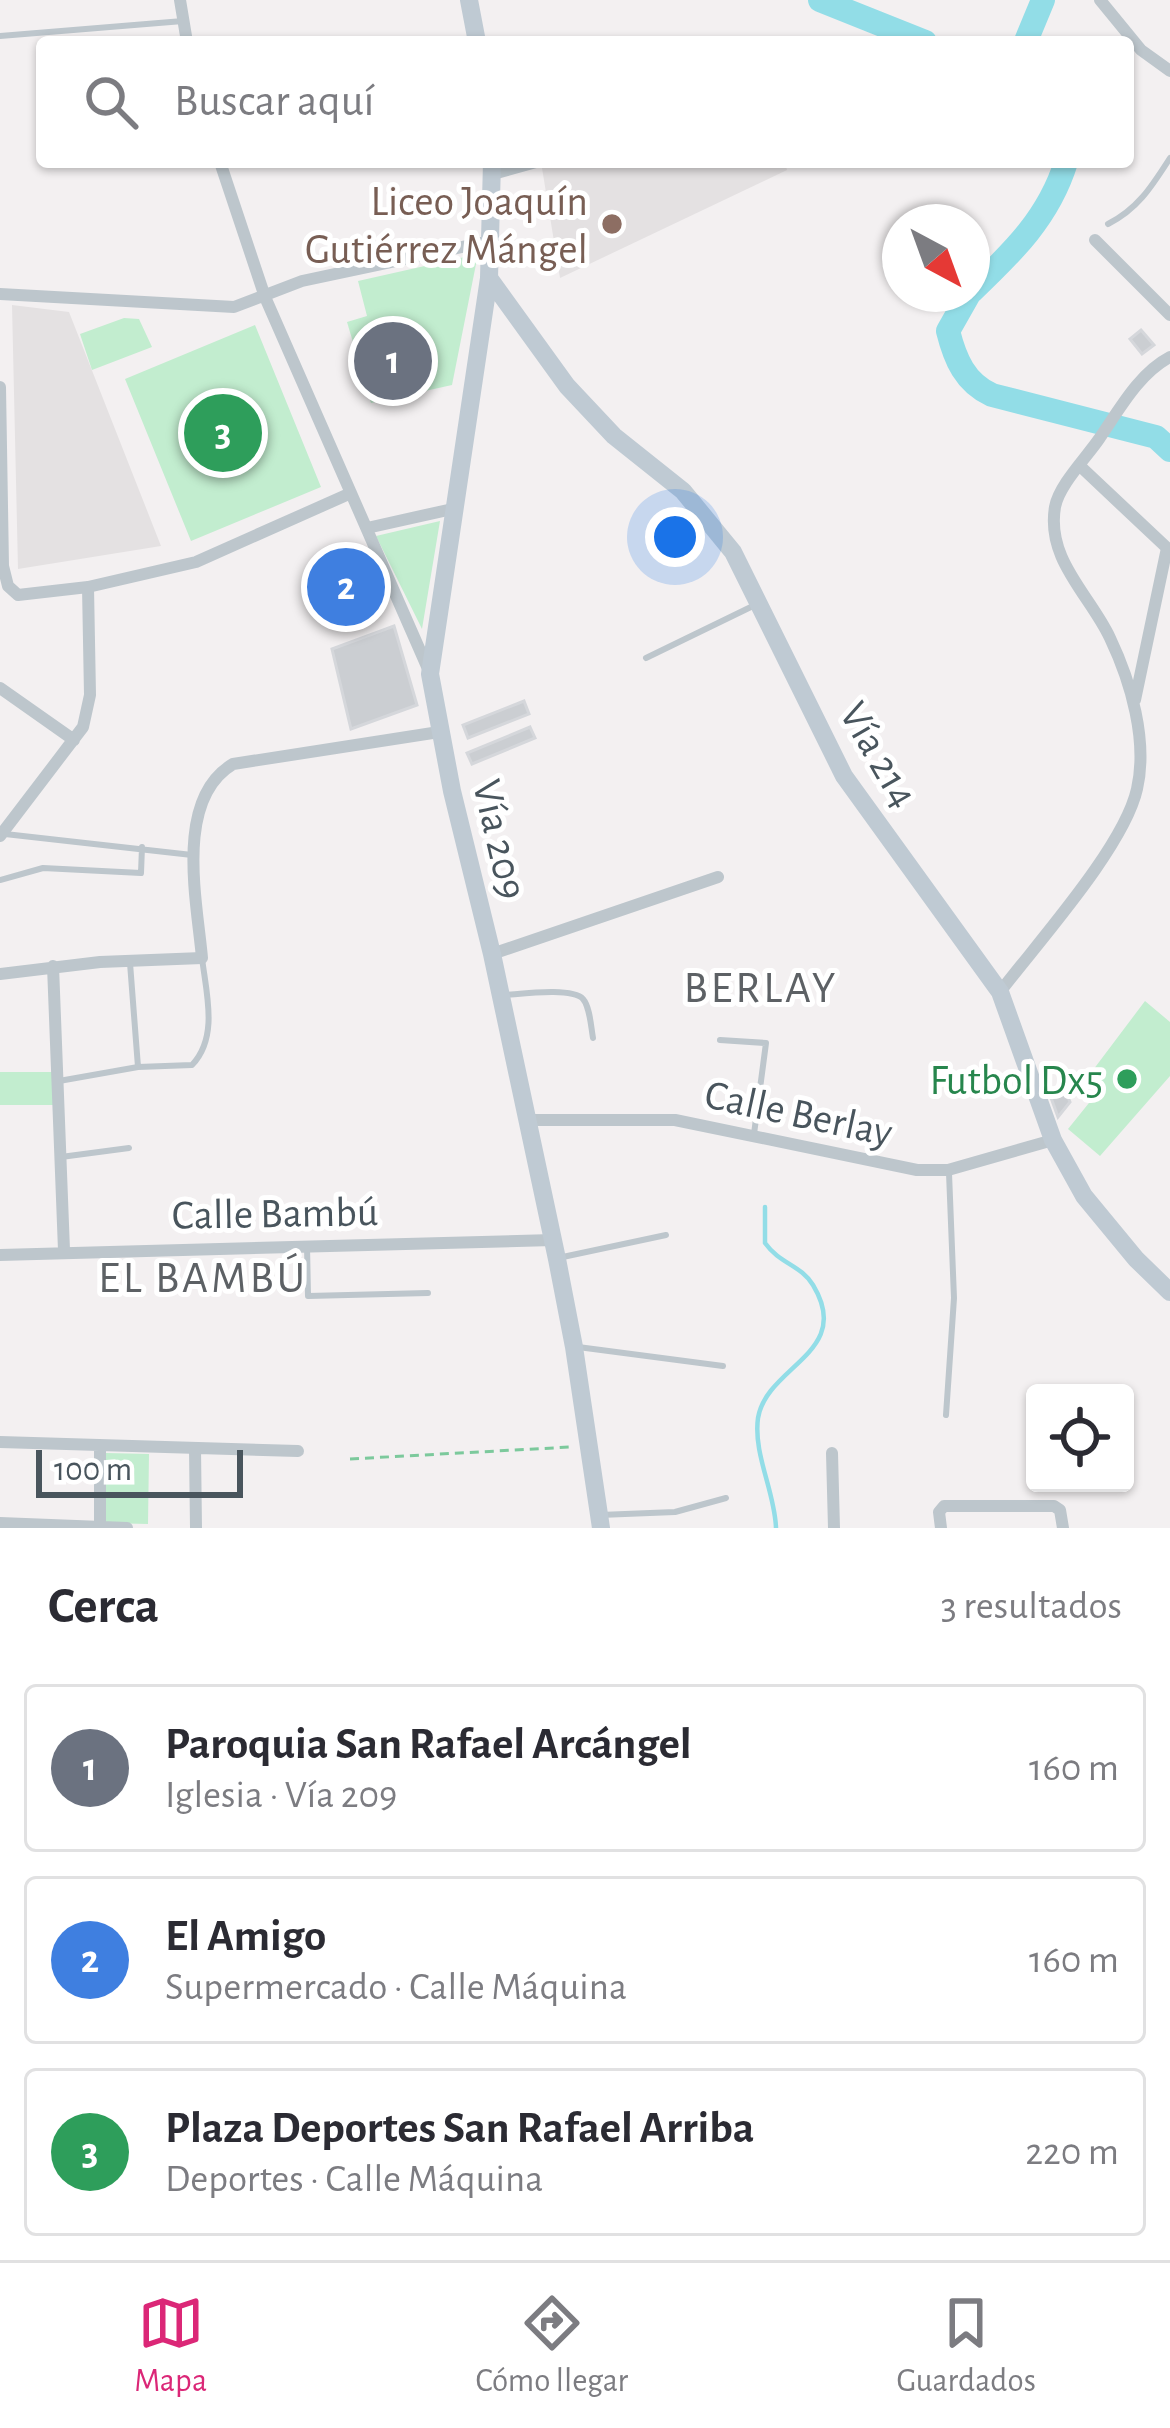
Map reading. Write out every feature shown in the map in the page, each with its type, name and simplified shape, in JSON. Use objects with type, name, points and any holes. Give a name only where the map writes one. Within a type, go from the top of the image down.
[{"type":"main road","points":[[469,0],[476,36]]},
{"type":"main road","name":"Vía 209","points":[[493,168],[489,278],[430,674],[555,1249],[600,1521]]},
{"type":"main road","name":"Vía 214","points":[[489,278],[519,324],[614,436],[683,491],[733,552],[844,776],[1000,992],[1053,1140],[1084,1196],[1170,1292]]},
{"type":"main road","points":[[480,342],[501,326],[519,324]]},
{"type":"street","points":[[180,0],[187,36]]},
{"type":"street","points":[[1100,0],[1130,36]]},
{"type":"street","points":[[1134,41],[1170,71]]},
{"type":"street","points":[[222,168],[265,297],[430,674]]},
{"type":"street","points":[[1095,240],[1170,314]]},
{"type":"street","points":[[0,294],[234,307],[302,281],[490,241]]},
{"type":"street","points":[[1134,705],[1110,637],[1062,560],[1054,532],[1055,502],[1147,374],[1170,357]]},
{"type":"street","points":[[0,387],[5,581],[18,595],[88,586],[196,562],[351,493]]},
{"type":"street","points":[[1000,992],[1119,834],[1138,788],[1134,705],[1168,547],[1080,466]]},
{"type":"street","points":[[367,528],[457,508]]},
{"type":"street","points":[[1,835],[83,727],[91,695],[88,586]]},
{"type":"street","points":[[0,688],[74,740]]},
{"type":"street","points":[[0,974],[53,966],[202,958],[192,855],[205,795],[220,771],[233,764],[439,732]]},
{"type":"street","points":[[492,954],[718,877]]},
{"type":"street","points":[[53,966],[64,1250]]},
{"type":"street","name":"Calle Berlay","points":[[527,1120],[675,1120],[917,1170],[949,1170],[1053,1140]]},
{"type":"street","name":"Calle Bambú","points":[[0,1255],[307,1244],[555,1249]]},
{"type":"street","points":[[0,1442],[298,1451]]},
{"type":"street","points":[[100,1445],[100,1526]]},
{"type":"street","points":[[195,1448],[196,1528]]},
{"type":"street","points":[[832,1453],[834,1528]]},
{"type":"street","points":[[941,1528],[941,1508],[1054,1506],[1060,1510],[1063,1528]]},
{"type":"street","points":[[0,1523],[127,1528]]},
{"type":"lane","points":[[0,36],[183,21]]},
{"type":"lane","points":[[1108,224],[1140,203],[1170,158]]},
{"type":"lane","points":[[646,658],[759,604]]},
{"type":"lane","points":[[0,810],[13,819]]},
{"type":"lane","points":[[1,835],[192,855]]},
{"type":"lane","points":[[0,880],[43,868],[141,873],[142,848]]},
{"type":"lane","points":[[58,1081],[138,1067],[192,1065],[198,1060],[209,1025],[202,958]]},
{"type":"lane","points":[[130,961],[138,1067]]},
{"type":"lane","points":[[500,994],[568,992],[581,997],[593,1038]]},
{"type":"lane","points":[[720,1040],[766,1043],[754,1134]]},
{"type":"lane","points":[[59,1157],[129,1148]]},
{"type":"lane","points":[[946,1414],[954,1298],[949,1170]]},
{"type":"lane","points":[[555,1249],[666,1235]]},
{"type":"lane","points":[[307,1244],[308,1296],[428,1293]]},
{"type":"lane","points":[[574,1347],[723,1366]]},
{"type":"lane","points":[[600,1521],[675,1512],[727,1498]]},
{"type":"path","points":[[350,1459],[590,1446]]},
{"type":"shaded area","name":"Liceo Joaquín Gutiérrez Mángel","points":[[542,168],[786,168],[787,170],[560,278]]},
{"type":"shaded area","points":[[12,305],[69,312],[161,546],[18,569]]},
{"type":"green space","points":[[478,254],[452,385],[371,403],[347,322],[367,316],[358,281]]},
{"type":"green space","points":[[124,318],[139,319],[152,347],[92,370],[80,334]]},
{"type":"green space","points":[[255,325],[321,487],[191,541],[125,379]]},
{"type":"green space","points":[[440,521],[422,629],[376,536]]},
{"type":"green space","name":"Futbol Dx5","points":[[1145,1001],[1170,1022],[1170,1076],[1100,1156],[1068,1129],[1097,1093],[1084,1082]]},
{"type":"green space","points":[[0,1072],[53,1072],[54,1105],[0,1105]]},
{"type":"green space","points":[[106,1453],[149,1454],[148,1524],[105,1523]]},
{"type":"building","points":[[1141,330],[1154,345],[1142,354],[1130,339]]},
{"type":"building","points":[[415,338],[418,348],[430,344],[434,360],[422,363],[426,381],[417,384],[414,375],[365,387],[355,354]]},
{"type":"building","points":[[394,626],[417,705],[351,729],[332,649]]},
{"type":"building","points":[[524,701],[529,714],[468,738],[463,725]]},
{"type":"building","points":[[530,727],[535,738],[472,764],[467,753]]},
{"type":"building","points":[[1063,1086],[1070,1102],[1058,1117],[1050,1095]]},
{"type":"waterway","points":[[820,0],[910,36]]},
{"type":"waterway","points":[[1028,36],[1043,0]]},
{"type":"waterway","points":[[990,273],[1040,217],[1064,168]]},
{"type":"waterway","points":[[959,312],[948,331],[958,360],[975,384],[992,395],[1156,437],[1170,450]]},
{"type":"waterway","points":[[765,1207],[765,1243],[808,1278],[823,1308],[823,1327],[816,1343],[776,1384],[758,1418],[776,1528]]},
{"type":"place","name":"Liceo Joaquín Gutiérrez Mángel","points":[[612,224]]},
{"type":"place","name":"Paroquia San Rafael Arcángel","points":[[393,361]]},
{"type":"place","name":"Plaza Deportes San Rafael Arriba","points":[[223,433]]},
{"type":"place","name":"El Amigo","points":[[346,587]]},
{"type":"place","name":"Futbol Dx5","points":[[1127,1079]]},
{"type":"district","name":"BERLAY","points":[[761,986]]},
{"type":"district","name":"EL BAMBÚ","points":[[203,1276]]}]
